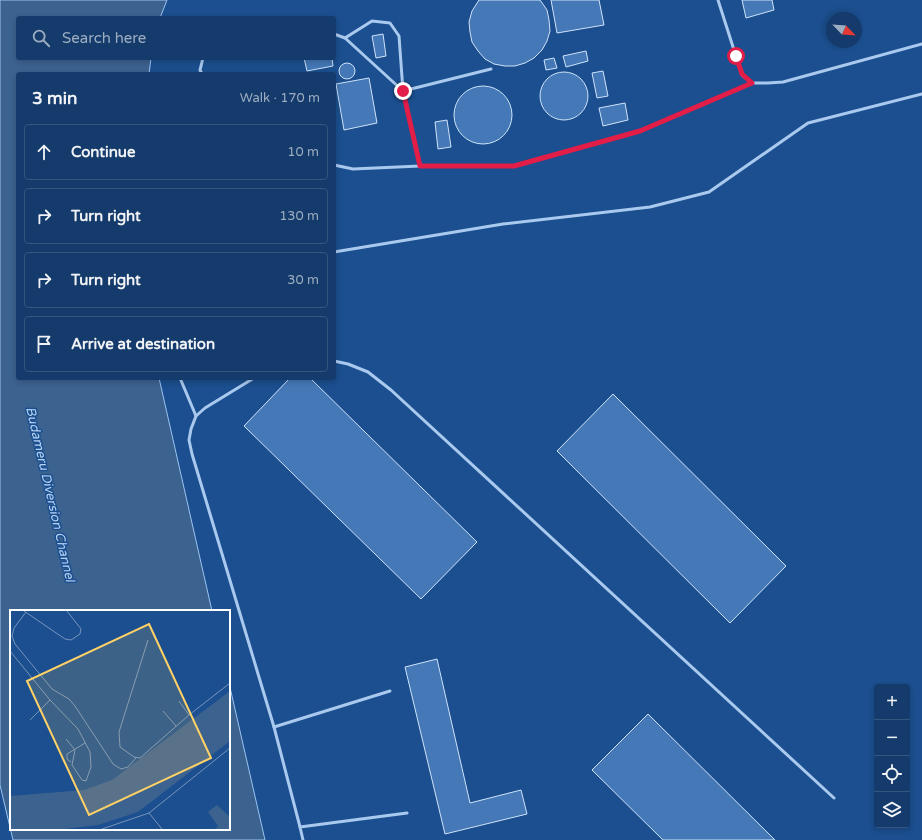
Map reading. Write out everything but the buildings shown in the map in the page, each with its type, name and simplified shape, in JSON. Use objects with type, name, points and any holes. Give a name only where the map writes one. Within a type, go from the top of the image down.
[{"type":"lane","points":[[718,0],[742,74],[752,83]]},
{"type":"lane","points":[[345,38],[372,22],[390,24],[399,36],[403,91],[420,166]]},
{"type":"lane","points":[[336,35],[345,38],[403,91]]},
{"type":"lane","points":[[336,165],[353,169],[420,166],[514,166],[640,131],[752,83],[783,82],[922,44]]},
{"type":"lane","points":[[201,72],[200,70],[202,60]]},
{"type":"lane","points":[[403,91],[491,69]]},
{"type":"lane","points":[[336,252],[503,224],[650,207],[709,192],[808,123],[922,94]]},
{"type":"lane","points":[[336,361],[348,364],[368,372],[391,390],[834,798]]},
{"type":"lane","points":[[181,380],[196,416]]},
{"type":"lane","points":[[251,380],[204,408],[196,416],[189,440],[274,727],[303,840]]},
{"type":"lane","points":[[274,727],[390,691]]},
{"type":"lane","points":[[300,827],[407,813]]},
{"type":"water","name":"Budameru Diversion Channel","points":[[0,0],[167,0],[161,16],[16,16],[16,60],[151,60],[149,72],[16,72],[16,380],[159,380],[212,610],[10,610],[10,827],[0,785]]},
{"type":"water","points":[[230,687],[265,840],[13,840],[11,830],[230,830]]},
{"type":"route","points":[[403,91],[420,166],[514,166],[640,131],[752,83],[742,74],[736,56]]}]
